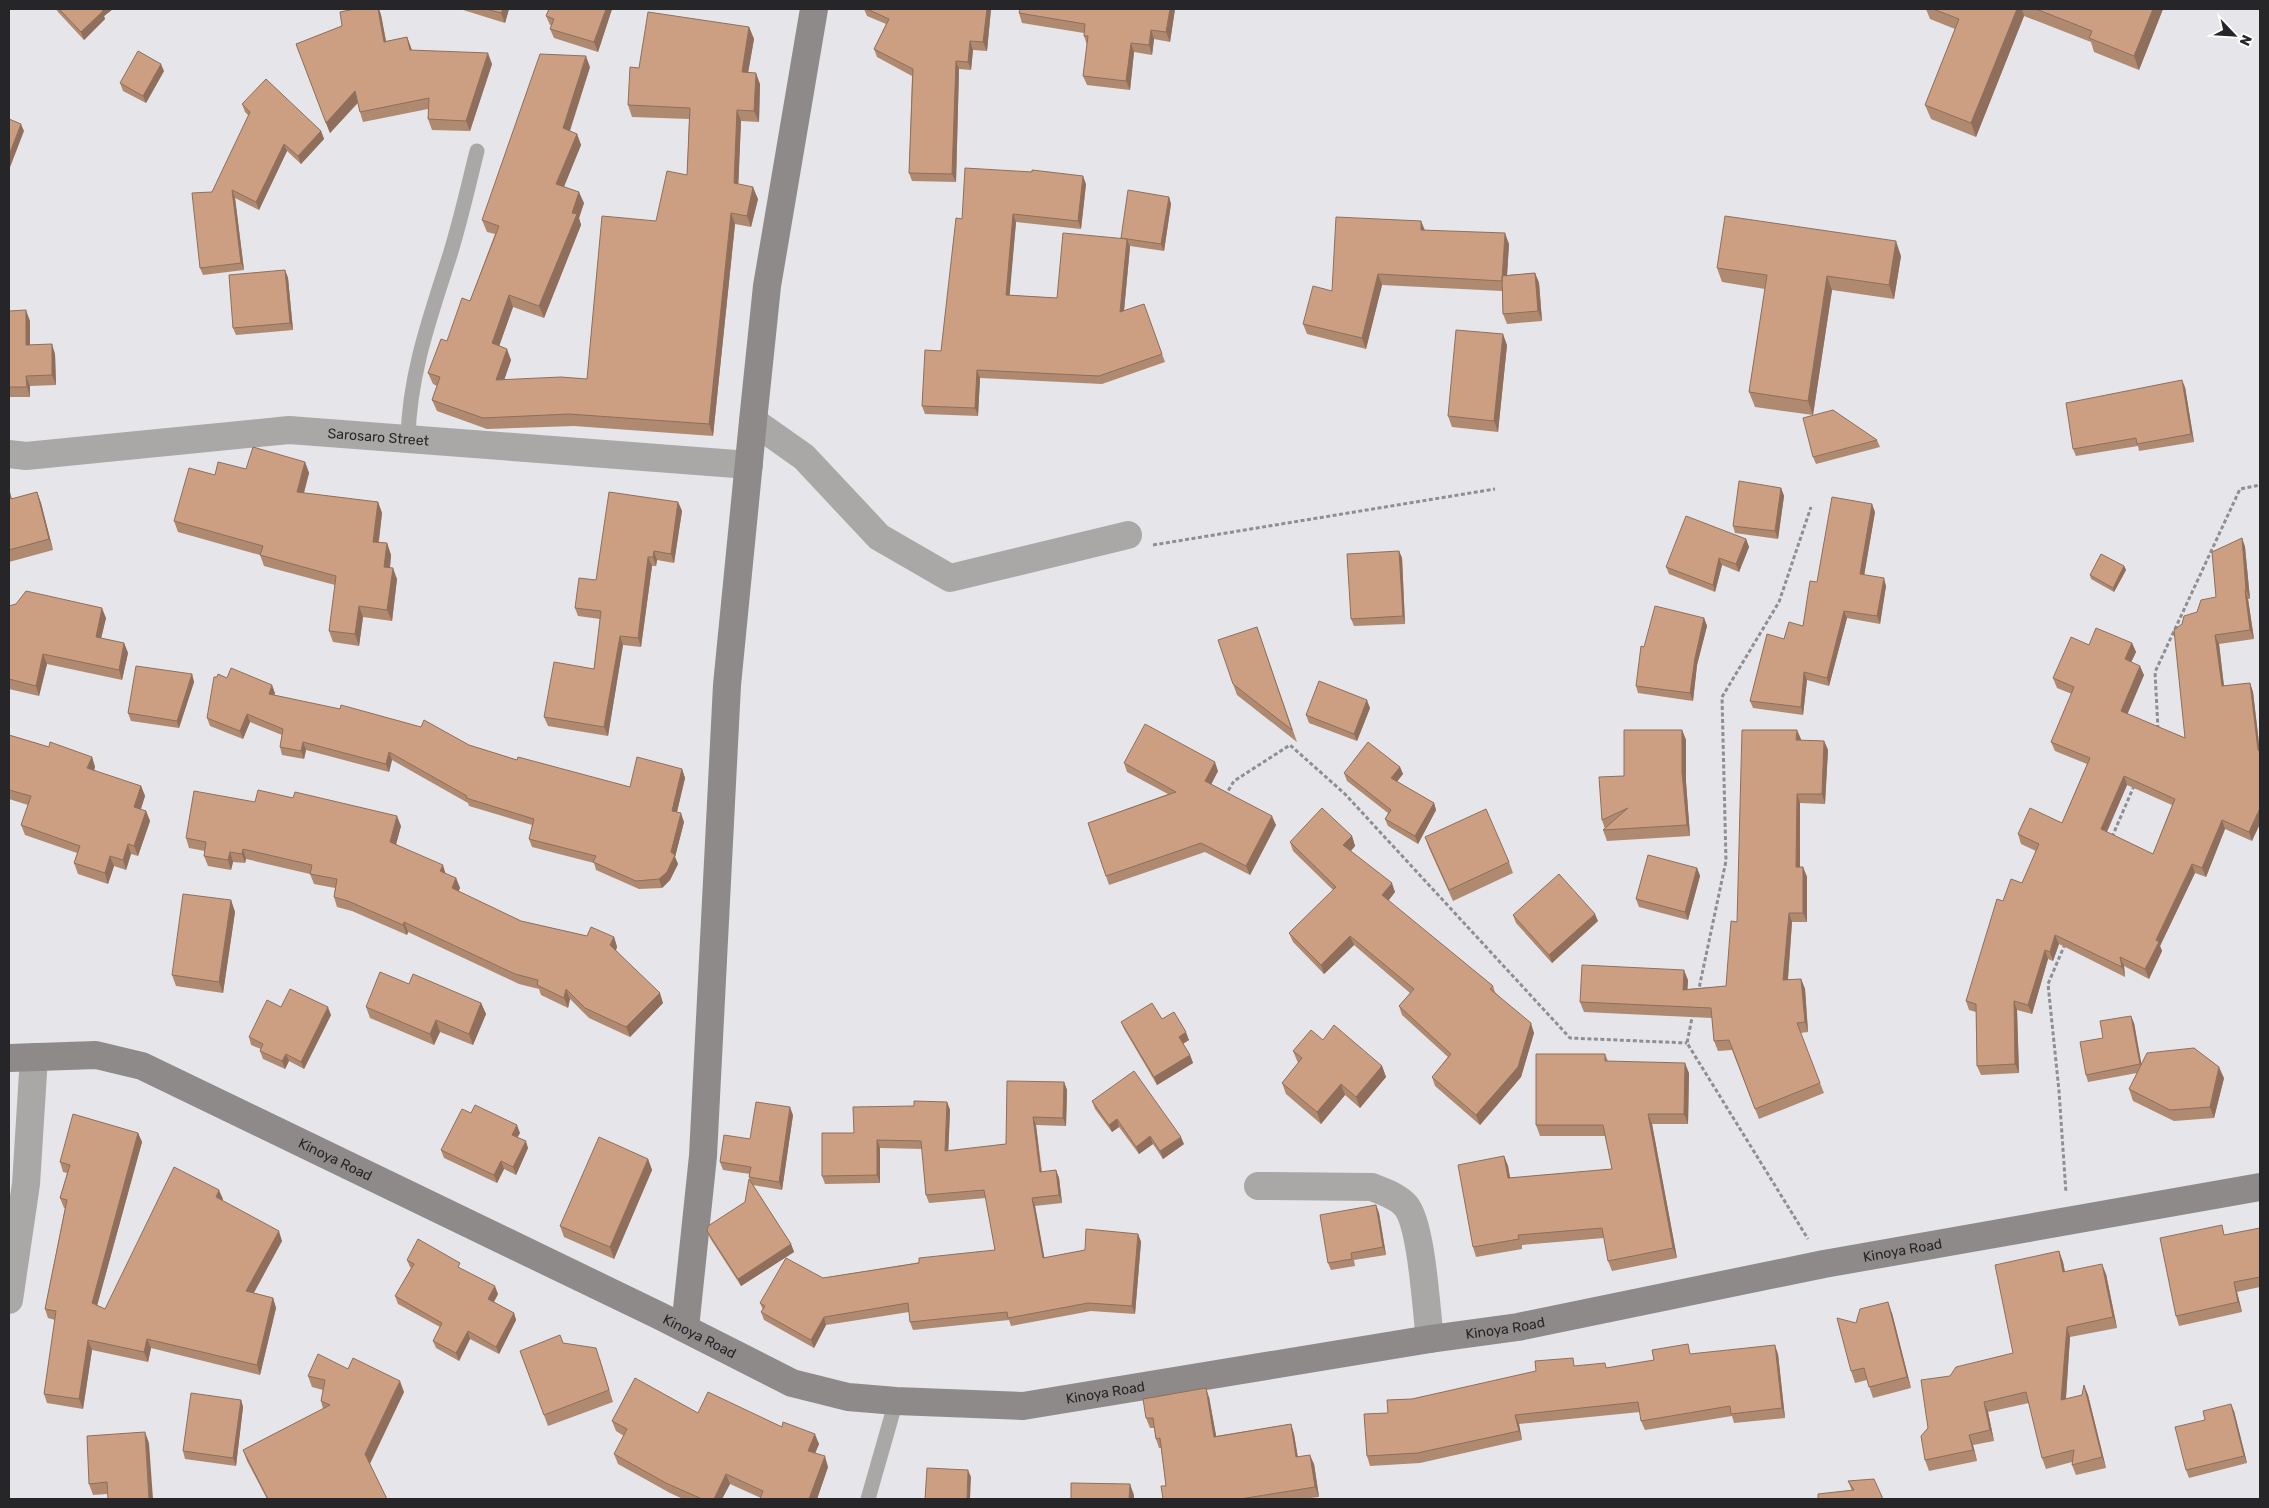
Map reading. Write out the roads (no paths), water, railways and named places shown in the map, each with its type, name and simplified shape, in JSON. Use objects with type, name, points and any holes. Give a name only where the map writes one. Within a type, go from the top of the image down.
[{"type":"main road","points":[[685,1328],[702,1156],[727,686],[766,286],[814,9]]},
{"type":"main road","name":"Kinoya Road","points":[[22,1057],[96,1055],[142,1066],[685,1328],[792,1383],[848,1397],[896,1401],[1023,1406],[1430,1339],[1518,1327],[1824,1264],[2260,1187]]},
{"type":"street","points":[[753,421],[804,457],[878,537],[950,578],[1128,535]]},
{"type":"street","name":"Sarosaro Street","points":[[9,454],[26,456],[290,430],[749,465]]},
{"type":"street","points":[[9,1300],[26,1184],[22,1057]]},
{"type":"street","points":[[1258,1186],[1372,1188],[1390,1194],[1406,1205],[1416,1225],[1430,1339]]},
{"type":"lane","points":[[408,439],[409,408],[417,365],[458,229],[477,151]]},
{"type":"lane","points":[[868,1499],[896,1401]]}]
